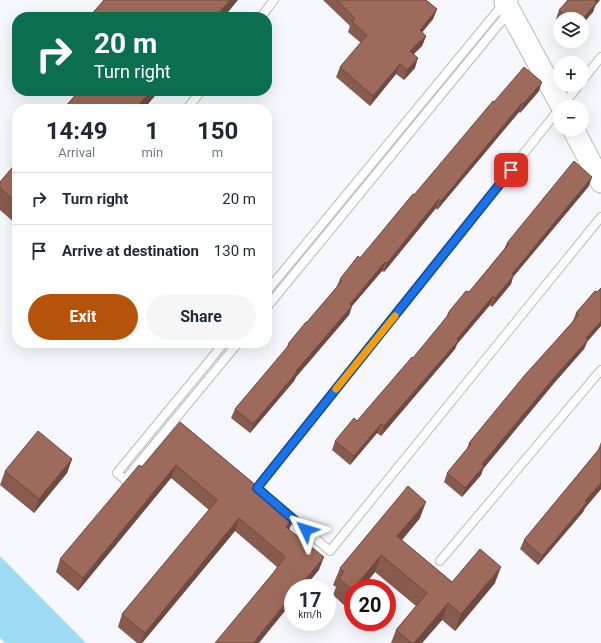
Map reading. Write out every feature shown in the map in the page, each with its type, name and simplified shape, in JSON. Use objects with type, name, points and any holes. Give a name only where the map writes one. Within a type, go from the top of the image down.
[{"type":"street","points":[[508,3],[557,100]]},
{"type":"street","points":[[577,136],[601,182]]},
{"type":"lane","points":[[265,12],[274,0]]},
{"type":"lane","points":[[272,285],[508,3]]},
{"type":"lane","points":[[272,301],[508,3]]},
{"type":"lane","points":[[589,72],[601,57]]},
{"type":"lane","points":[[567,100],[573,92]]},
{"type":"lane","points":[[191,104],[197,96]]},
{"type":"lane","points":[[269,499],[257,488],[553,117]]},
{"type":"lane","points":[[281,509],[330,550],[601,217]]},
{"type":"lane","points":[[220,348],[117,474],[125,480],[234,348]]},
{"type":"lane","points":[[440,561],[601,370]]},
{"type":"water","points":[[0,556],[86,643],[5,643],[0,638]]},
{"type":"building","points":[[104,0],[230,0],[219,12],[93,12]]},
{"type":"building","points":[[337,0],[426,0],[437,9],[420,30],[426,36],[410,51],[418,58],[407,70],[400,64],[373,96],[340,67],[367,35],[352,22],[355,18]]},
{"type":"building","points":[[568,0],[596,0],[596,3],[589,12],[562,12],[559,10]]},
{"type":"building","points":[[524,67],[542,82],[523,104],[522,103],[441,201],[439,199],[387,263],[385,262],[350,304],[352,306],[253,424],[235,409],[289,345],[288,344],[306,322],[342,281],[340,279],[358,256],[360,258],[413,194],[414,195],[493,101],[494,102]]},
{"type":"building","points":[[75,96],[147,96],[139,104],[67,104]]},
{"type":"building","points":[[574,161],[592,177],[512,274],[514,275],[495,298],[493,296],[457,339],[459,340],[384,426],[381,424],[354,456],[335,441],[354,418],[357,421],[412,357],[413,358],[466,291],[469,292],[509,244],[507,243]]},
{"type":"building","points":[[12,168],[12,199],[0,188],[0,182]]},
{"type":"building","points":[[601,288],[601,321],[586,338],[588,340],[558,373],[482,464],[484,466],[465,488],[447,473],[471,444],[469,443],[524,376],[579,315],[576,313],[595,291],[597,292]]},
{"type":"building","points":[[180,422],[294,517],[286,527],[324,557],[306,579],[284,579],[284,605],[253,643],[215,643],[285,557],[239,518],[145,633],[122,614],[217,500],[176,465],[83,578],[60,559],[139,465],[142,467]]},
{"type":"building","points":[[38,431],[72,459],[39,499],[5,471]]},
{"type":"building","points":[[601,447],[601,483],[542,556],[524,540]]},
{"type":"building","points":[[408,486],[426,502],[397,536],[452,582],[480,549],[501,567],[461,614],[448,603],[414,643],[396,630],[427,593],[381,555],[361,579],[344,579],[344,583],[339,578],[344,572],[340,568]]},
{"type":"slow traffic","points":[[336,389],[395,316]]},
{"type":"route","points":[[306,530],[257,488],[511,170]]}]
